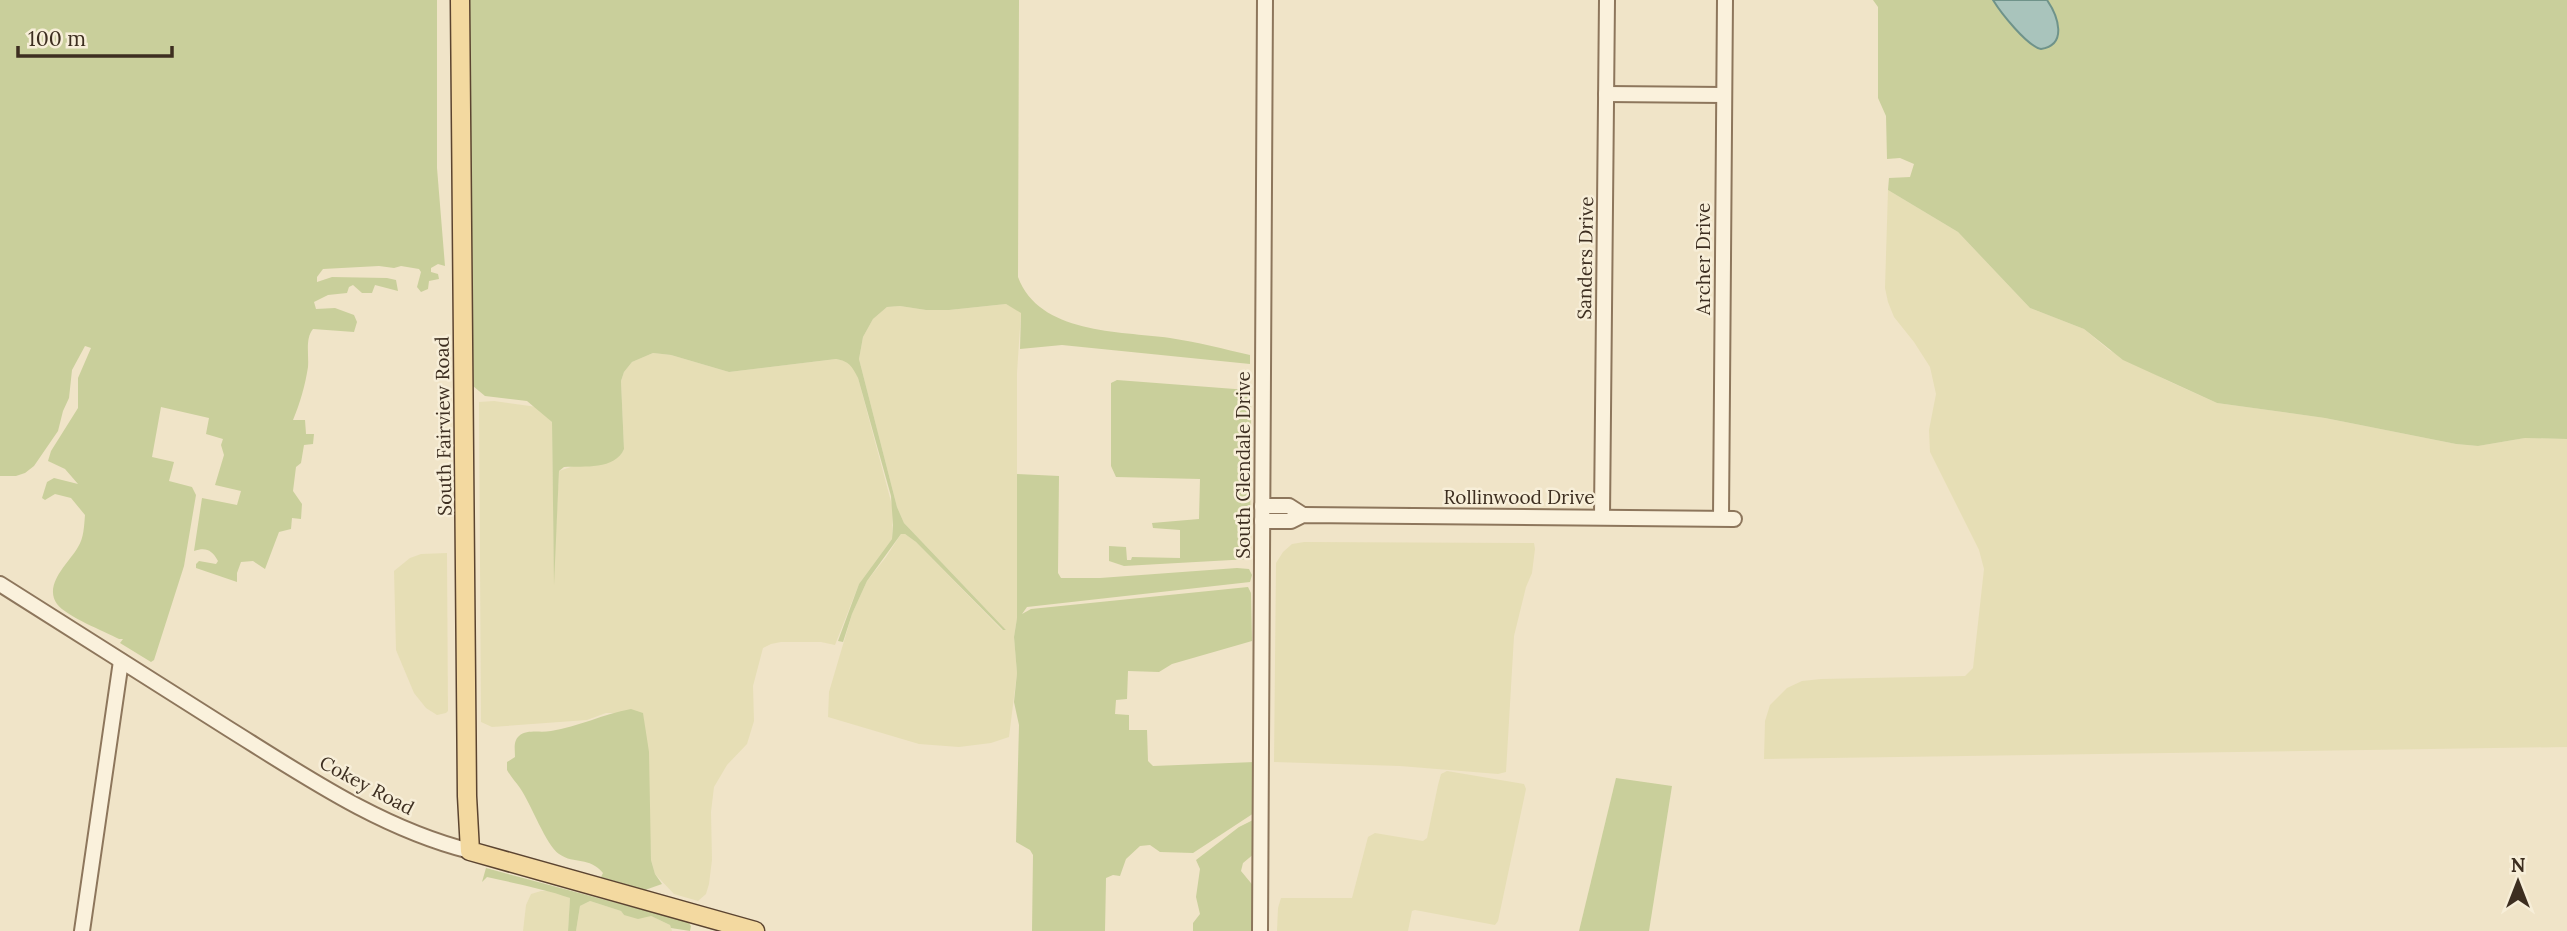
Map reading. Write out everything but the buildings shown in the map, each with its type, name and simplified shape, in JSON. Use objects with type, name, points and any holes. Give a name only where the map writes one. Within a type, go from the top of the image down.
[{"type":"main road","name":"South Fairview Road","points":[[460,0],[467,796],[470,851]]},
{"type":"main road","name":"Cokey Road","points":[[470,851],[755,931]]},
{"type":"street","name":"South Glendale Drive","points":[[1260,931],[1265,0]]},
{"type":"street","name":"Sanders Drive","points":[[1602,516],[1607,0]]},
{"type":"street","name":"Archer Drive","points":[[1725,1],[1727,518]]},
{"type":"street","points":[[1606,94],[1724,95]]},
{"type":"street","name":"Rollinwood Drive","points":[[1262,506],[1289,506],[1303,515]]},
{"type":"street","name":"Rollinwood Drive","points":[[1262,521],[1290,521],[1303,515],[1727,518]]},
{"type":"street","name":"Cokey Road","points":[[0,584],[359,808],[427,838],[470,851]]},
{"type":"street","points":[[82,931],[121,661]]},
{"type":"shaded area","points":[[1888,190],[1958,232],[2030,308],[2084,329],[2109,350],[2217,403],[2325,418],[2456,444],[2478,446],[2525,438],[2567,439],[2567,747],[1764,759],[1765,721],[1770,705],[1787,688],[1802,681],[1965,676],[1973,668],[1984,569],[1979,550],[1930,452],[1929,430],[1936,394],[1930,367],[1894,317],[1888,302],[1885,288]]},
{"type":"shaded area","points":[[1006,304],[1021,312],[1017,373],[1017,618],[1014,637],[1017,673],[1009,737],[991,743],[959,747],[919,744],[828,717],[829,692],[852,614],[867,581],[901,534],[916,542],[1002,630],[1006,630],[904,523],[897,507],[859,359],[863,337],[873,319],[887,307],[949,310]]},
{"type":"shaded area","points":[[653,353],[671,355],[729,372],[836,359],[846,361],[852,365],[858,378],[893,509],[892,539],[859,584],[835,645],[821,642],[781,642],[763,648],[753,686],[754,721],[747,744],[727,765],[714,787],[709,884],[706,894],[698,901],[674,894],[655,874],[651,860],[643,713],[606,713],[587,720],[492,727],[481,722],[479,402],[494,401],[537,407],[552,422],[554,567],[559,471],[624,449],[621,381],[632,362]]},
{"type":"shaded area","points":[[1534,543],[1532,573],[1514,636],[1506,772],[1498,774],[1400,766],[1274,762],[1276,563],[1292,544]]},
{"type":"shaded area","points":[[447,553],[448,711],[437,715],[426,708],[414,693],[396,650],[394,571],[410,558],[421,554]]},
{"type":"shaded area","points":[[1447,771],[1524,784],[1526,789],[1495,925],[1415,910],[1412,911],[1408,931],[1277,931],[1281,898],[1352,898],[1368,837],[1375,833],[1423,841],[1427,838],[1441,774]]},
{"type":"shaded area","points":[[552,891],[570,898],[568,931],[523,931],[526,905],[531,894]]},
{"type":"shaded area","points":[[590,901],[621,911],[624,915],[651,916],[670,925],[672,931],[576,931],[580,906]]},
{"type":"green space","points":[[0,0],[437,0],[437,168],[445,266],[438,264],[431,268],[431,272],[438,274],[439,279],[429,281],[428,289],[421,292],[417,287],[421,272],[419,269],[401,266],[323,269],[317,277],[317,282],[332,277],[387,278],[396,280],[398,291],[375,285],[372,293],[362,293],[353,285],[347,293],[328,295],[314,302],[316,309],[335,308],[354,315],[357,322],[354,332],[313,329],[311,333],[308,342],[307,374],[293,420],[305,420],[306,434],[314,434],[313,444],[304,445],[301,463],[296,467],[293,491],[302,504],[301,519],[292,518],[291,529],[279,532],[265,569],[253,561],[241,562],[237,582],[196,568],[199,561],[216,564],[218,561],[208,550],[194,551],[202,498],[237,505],[241,491],[215,485],[224,455],[221,445],[223,439],[206,434],[209,418],[161,407],[152,457],[174,462],[169,481],[192,487],[196,495],[184,566],[154,660],[151,662],[120,643],[123,639],[69,614],[57,604],[54,596],[55,581],[81,540],[85,515],[71,498],[55,494],[45,500],[42,498],[47,482],[54,478],[78,484],[65,469],[48,461],[51,451],[78,408],[78,378],[91,348],[85,346],[72,370],[69,398],[58,431],[34,466],[16,476],[0,476]]},
{"type":"green space","points":[[469,0],[1019,0],[1018,277],[1028,296],[1043,310],[1062,320],[1105,331],[1170,338],[1250,355],[1250,364],[1062,345],[1020,349],[1021,313],[1006,304],[949,310],[887,307],[873,319],[863,337],[859,359],[897,507],[904,523],[1006,630],[916,542],[901,534],[867,581],[843,642],[838,641],[859,584],[892,539],[893,525],[891,496],[854,370],[847,363],[836,359],[729,372],[671,355],[653,353],[632,362],[621,381],[624,449],[620,456],[606,464],[564,467],[559,471],[554,585],[552,422],[527,401],[485,396],[473,386]]},
{"type":"green space","points":[[1873,0],[1993,0],[2033,46],[2059,29],[2047,0],[2567,0],[2567,439],[2525,438],[2478,446],[2456,444],[2325,418],[2217,403],[2123,360],[2084,329],[2030,308],[1958,232],[1888,190],[1889,178],[1910,177],[1914,164],[1900,158],[1887,159],[1886,116],[1878,98],[1878,7]]},
{"type":"green space","points":[[1117,380],[1248,390],[1251,396],[1250,559],[1124,566],[1109,561],[1109,546],[1126,547],[1127,560],[1132,557],[1180,558],[1180,530],[1153,528],[1152,523],[1199,519],[1200,479],[1116,477],[1111,466],[1111,383]]},
{"type":"green space","points":[[1017,474],[1059,476],[1058,573],[1061,578],[1100,578],[1237,568],[1249,569],[1252,575],[1250,582],[1027,607],[1022,614],[1031,609],[1248,587],[1251,593],[1252,641],[1172,664],[1159,672],[1128,671],[1127,699],[1116,700],[1115,714],[1129,715],[1129,730],[1147,730],[1148,761],[1153,766],[1255,762],[1254,813],[1193,853],[1160,852],[1150,845],[1140,846],[1126,859],[1120,876],[1106,878],[1105,931],[1032,931],[1033,855],[1030,850],[1016,842],[1019,725],[1014,702],[1017,673],[1014,637],[1017,618]]},
{"type":"green space","points":[[631,709],[643,713],[649,752],[651,860],[655,874],[662,884],[645,890],[601,877],[603,873],[592,864],[559,854],[549,842],[507,770],[507,762],[515,757],[516,740],[522,734],[561,729]]},
{"type":"green space","points":[[1616,778],[1672,786],[1649,931],[1579,931]]},
{"type":"green space","points":[[1253,820],[1255,853],[1243,863],[1241,871],[1255,888],[1254,931],[1193,931],[1193,923],[1200,914],[1196,897],[1200,869],[1196,860],[1239,827]]},
{"type":"green space","points":[[486,868],[688,922],[690,931],[671,928],[651,916],[638,919],[624,915],[621,911],[590,901],[580,906],[576,931],[568,931],[570,898],[487,877],[482,882]]},
{"type":"water","points":[[1993,0],[2047,0],[2057,21],[2058,36],[2055,42],[2041,49],[2035,47],[2015,28]]}]
